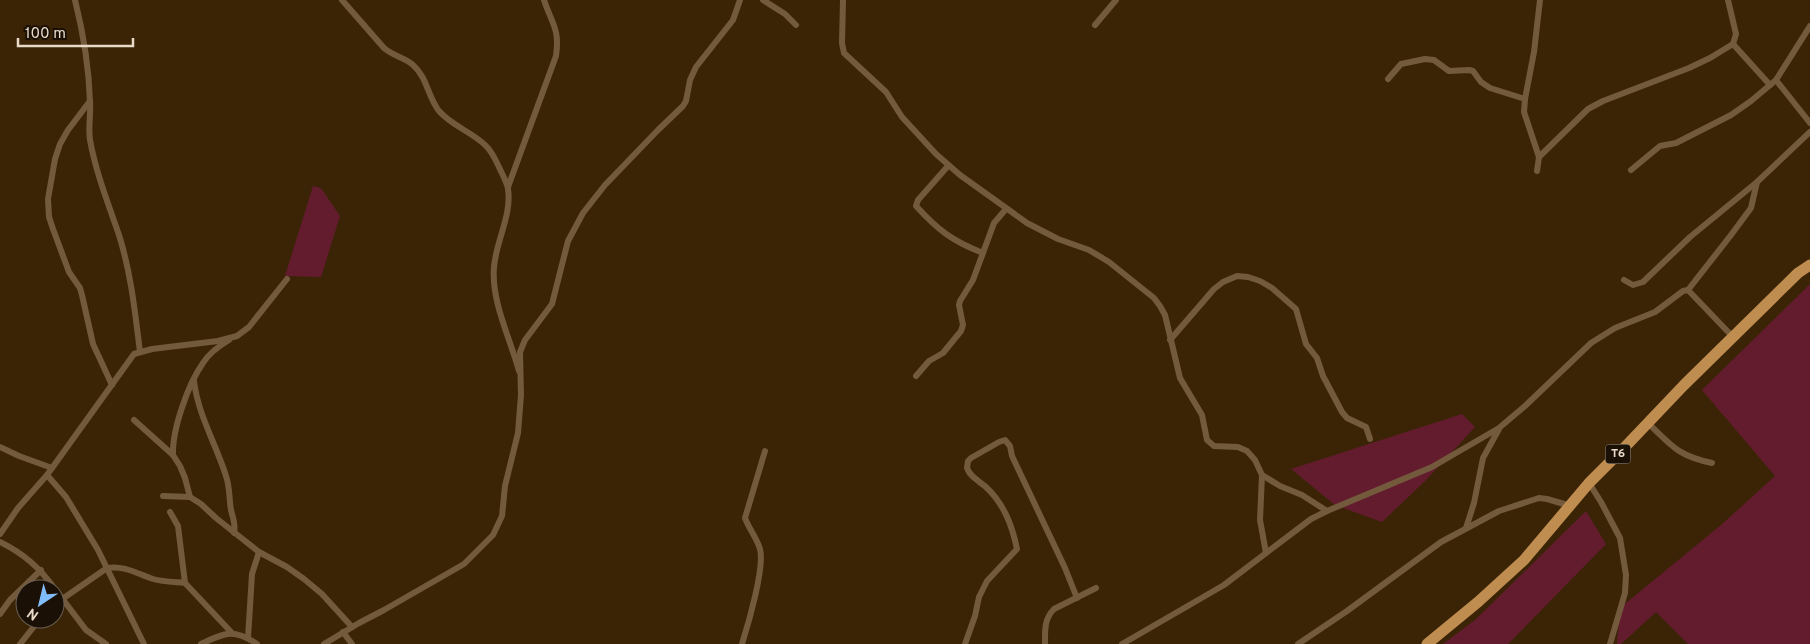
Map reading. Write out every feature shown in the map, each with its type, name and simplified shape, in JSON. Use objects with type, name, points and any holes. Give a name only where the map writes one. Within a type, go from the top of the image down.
[{"type":"highway","name":"T6","points":[[1427,644],[1478,602],[1524,560],[1571,506],[1588,483],[1732,336],[1798,273],[1810,264]]},
{"type":"street","points":[[75,0],[80,22],[90,101],[90,138],[99,180],[119,236],[128,270],[140,352]]},
{"type":"street","points":[[342,0],[384,48],[391,54],[411,63],[419,70],[430,98],[440,112],[492,152],[508,187],[509,202],[494,266],[494,280],[499,311],[512,343],[522,381]]},
{"type":"street","points":[[508,187],[556,56],[558,33],[544,0]]},
{"type":"street","points":[[324,644],[464,564],[493,535],[502,516],[505,486],[518,433],[522,381],[520,352],[522,345],[552,304],[565,249],[576,227],[604,185],[684,106],[690,80],[696,66],[733,20],[740,0]]},
{"type":"street","points":[[764,0],[785,14],[796,25]]},
{"type":"street","points":[[843,0],[842,43],[844,53],[886,92],[902,117],[948,166],[1006,209],[1045,234],[1089,250],[1132,279],[1160,306],[1165,315],[1180,378],[1202,415],[1207,440],[1214,446],[1238,447],[1247,451],[1255,460],[1262,475],[1260,520],[1266,553]]},
{"type":"street","points":[[1095,25],[1116,0]]},
{"type":"street","points":[[1537,171],[1539,157],[1524,112],[1540,0]]},
{"type":"street","points":[[1539,157],[1582,115],[1603,101],[1689,68],[1733,44],[1736,34],[1728,0]]},
{"type":"street","points":[[1631,170],[1660,146],[1676,143],[1731,115],[1770,85],[1776,80],[1810,26]]},
{"type":"street","points":[[1733,44],[1770,85]]},
{"type":"street","points":[[1388,79],[1405,62],[1430,59],[1449,71],[1473,71],[1485,86],[1516,98],[1525,99]]},
{"type":"street","points":[[1776,80],[1810,123]]},
{"type":"street","points":[[90,101],[60,144],[55,159],[48,199],[49,217],[69,272],[82,295],[93,344],[112,385]]},
{"type":"street","points":[[1624,280],[1633,285],[1643,282],[1690,237],[1757,182],[1810,132]]},
{"type":"street","points":[[948,166],[918,200],[916,206],[952,240],[983,253]]},
{"type":"street","points":[[1122,644],[1224,585],[1312,519],[1432,466],[1499,428],[1591,343],[1615,328],[1655,312],[1683,291],[1688,290],[1731,236],[1750,208],[1757,182]]},
{"type":"street","points":[[916,376],[929,361],[944,353],[961,331],[962,317],[958,305],[973,280],[994,223],[1006,209]]},
{"type":"street","points":[[1170,340],[1214,289],[1223,282],[1237,276],[1260,281],[1272,288],[1296,309],[1306,344],[1317,358],[1323,376],[1342,412],[1347,418],[1366,427],[1370,439]]},
{"type":"street","points":[[172,455],[172,441],[175,428],[203,363],[220,346],[249,326],[287,279]]},
{"type":"street","points":[[1688,290],[1732,336]]},
{"type":"street","points":[[0,534],[18,508],[47,475],[130,359],[140,352],[218,341],[237,336]]},
{"type":"street","points":[[194,382],[203,417],[227,478],[236,524],[234,533]]},
{"type":"street","points":[[134,420],[172,455],[183,472],[190,497]]},
{"type":"street","points":[[1648,423],[1667,443],[1682,455],[1712,463]]},
{"type":"street","points":[[1466,528],[1474,503],[1482,458],[1499,428]]},
{"type":"street","points":[[965,644],[975,616],[978,598],[987,581],[1017,549],[1006,512],[995,497],[985,486],[976,480],[967,468],[968,461],[971,458],[999,442],[1004,440],[1010,446],[1012,456],[1065,568],[1077,598]]},
{"type":"street","points":[[0,447],[52,468]]},
{"type":"street","points":[[742,644],[756,588],[761,558],[759,547],[745,518],[765,451]]},
{"type":"street","points":[[47,475],[66,497],[108,568],[116,590],[144,644]]},
{"type":"street","points":[[1262,475],[1280,486],[1302,495],[1327,511]]},
{"type":"street","points":[[1588,483],[1601,502],[1620,538],[1626,575],[1625,593],[1610,644]]},
{"type":"street","points":[[163,496],[190,497],[201,504],[259,552],[287,567],[304,579],[322,594],[352,627]]},
{"type":"street","points":[[1298,644],[1347,611],[1441,542],[1499,511],[1539,498],[1571,506]]},
{"type":"street","points":[[170,512],[178,526],[185,583],[232,633],[248,638],[257,644]]},
{"type":"street","points":[[0,542],[14,549],[41,570],[48,579]]},
{"type":"street","points":[[248,638],[252,574],[259,552]]},
{"type":"street","points":[[65,595],[108,568],[115,567],[125,568],[160,581],[185,583]]},
{"type":"street","points":[[0,614],[10,600],[41,570]]},
{"type":"street","points":[[1045,644],[1045,629],[1050,613],[1054,609],[1096,588]]},
{"type":"street","points":[[65,603],[86,630],[106,644]]},
{"type":"street","points":[[20,644],[32,629]]},
{"type":"street","points":[[343,632],[352,644]]},
{"type":"street","points":[[201,644],[232,633]]},
{"type":"shaded area","points":[[313,186],[321,188],[340,216],[321,277],[285,276]]},
{"type":"shaded area","points":[[1810,284],[1810,644],[1688,644],[1656,612],[1621,644],[1617,644],[1620,608],[1721,525],[1775,476],[1702,390]]},
{"type":"shaded area","points":[[1462,414],[1475,427],[1426,480],[1382,522],[1335,505],[1291,469]]},
{"type":"shaded area","points":[[1586,511],[1606,544],[1508,644],[1443,644],[1475,620]]}]
